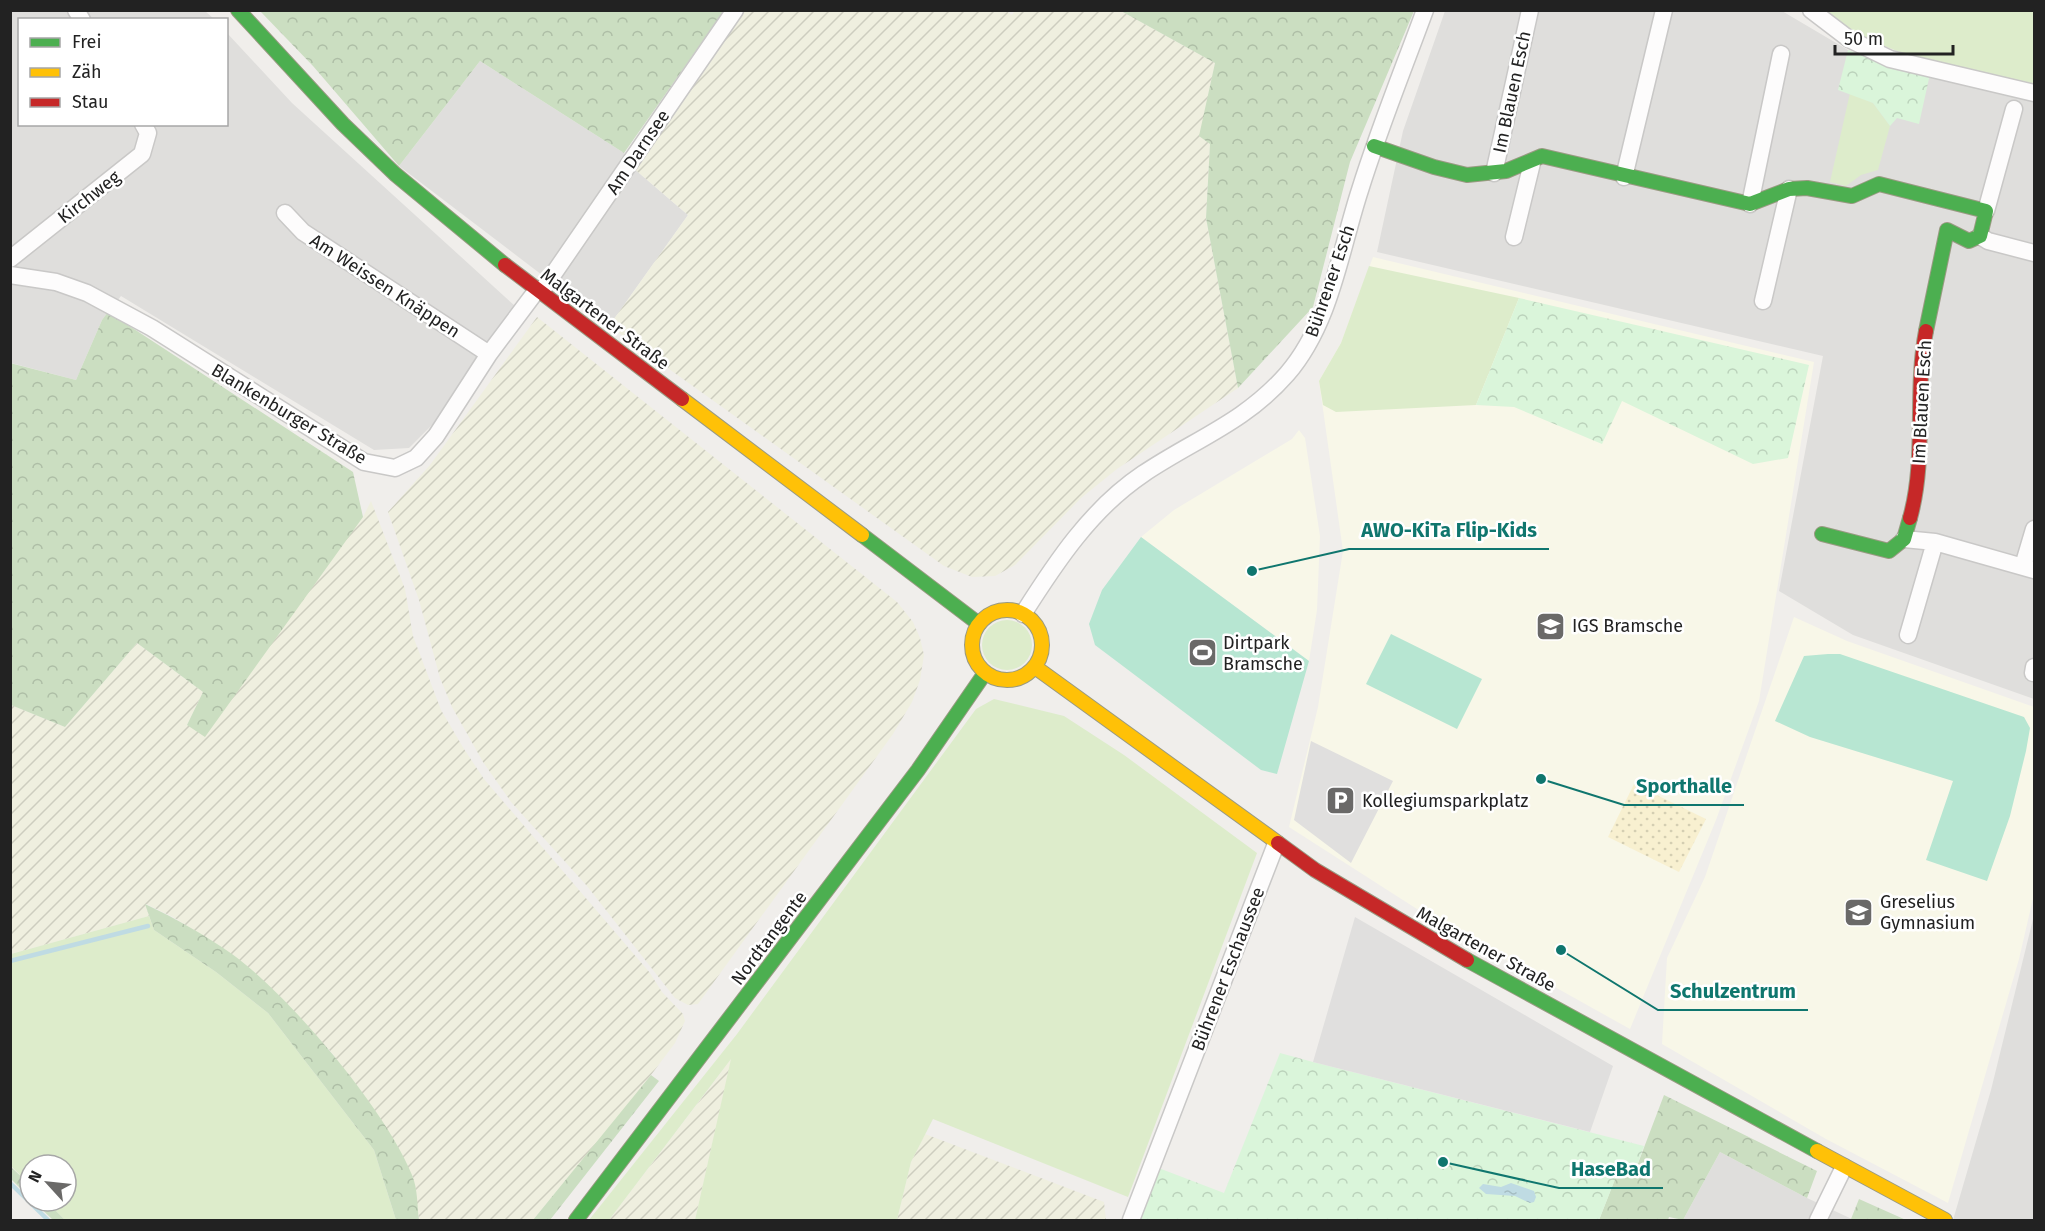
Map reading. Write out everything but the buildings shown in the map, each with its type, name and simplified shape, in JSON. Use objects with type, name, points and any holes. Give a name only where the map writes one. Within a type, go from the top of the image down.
[{"type":"street","name":"Malgartener Straße","points":[[238,10],[343,124],[395,174],[539,291],[979,624]]},
{"type":"street","name":"Am Darnsee","points":[[539,291],[735,10]]},
{"type":"street","name":"Bührener Esch","points":[[1023,614],[1051,570],[1096,513],[1142,474],[1239,418],[1263,400],[1289,372],[1310,343],[1325,308],[1374,147],[1425,10]]},
{"type":"street","name":"Im Blauen Esch","points":[[1494,173],[1530,10]]},
{"type":"street","points":[[1624,177],[1664,10]]},
{"type":"street","points":[[1811,10],[1849,39],[1890,59],[2034,93]]},
{"type":"street","points":[[1750,204],[1781,54]]},
{"type":"street","points":[[1980,236],[2014,109]]},
{"type":"street","name":"Kirchweg","points":[[10,259],[142,153],[148,133],[144,126]]},
{"type":"street","name":"Im Blauen Esch","points":[[1374,147],[1466,175],[1494,173],[1532,163],[1542,156],[1624,177],[1750,204]]},
{"type":"street","name":"Im Blauen Esch","points":[[1514,237],[1532,163]]},
{"type":"street","points":[[1750,204],[1789,189],[1807,188],[1828,194],[1852,196],[1879,184],[1949,204],[1986,211]]},
{"type":"street","points":[[1763,301],[1789,189]]},
{"type":"street","name":"Im Blauen Esch","points":[[1904,539],[1916,496],[1920,451],[1921,356],[1947,230],[1949,204]]},
{"type":"street","name":"Am Weissen Knäppen","points":[[285,213],[303,231],[489,354]]},
{"type":"street","points":[[1947,230],[1969,241],[1980,236]]},
{"type":"street","points":[[1980,236],[1988,241],[2034,253]]},
{"type":"street","name":"Blankenburger Straße","points":[[10,275],[56,282],[87,293],[152,328],[364,462],[395,468],[416,458],[436,436],[489,354],[539,291]]},
{"type":"street","points":[[1822,534],[1889,551],[1904,539],[1935,542],[2029,568],[2034,529]]},
{"type":"street","points":[[1908,634],[1935,542]]},
{"type":"street","points":[[1010,610],[1023,614],[1037,627],[1041,637],[1042,647],[1035,666],[1020,678],[1011,680],[993,678],[985,673],[973,655],[974,633],[979,624],[999,611],[1010,610]]},
{"type":"street","name":"Malgartener Straße","points":[[1035,666],[1276,844],[1438,944],[1945,1221]]},
{"type":"street","name":"Nordtangente","points":[[576,1221],[863,844],[985,673]]},
{"type":"street","name":"Bührener Eschaussee","points":[[1133,1214],[1276,844]]},
{"type":"street","points":[[1818,1221],[1844,1167]]},
{"type":"shaded area","points":[[10,11],[205,11],[213,18],[18,18],[18,126],[228,126],[228,34],[292,103],[515,306],[436,421],[409,448],[374,450],[121,296],[102,320],[76,380],[11,363]]},
{"type":"shaded area","points":[[1445,11],[1782,11],[1848,50],[1876,61],[2034,102],[2034,699],[1853,635],[1779,591],[1823,356],[1377,252],[1403,131]]},
{"type":"shaded area","points":[[480,61],[624,153],[632,167],[688,215],[609,326],[399,166]]},
{"type":"shaded area","name":"IGS Bramsche","points":[[1373,257],[1814,362],[1759,701],[1716,820],[1630,1029],[1431,918],[1289,827],[1318,707],[1343,551],[1319,381],[1341,343]]},
{"type":"shaded area","points":[[1299,430],[1305,438],[1320,536],[1317,610],[1309,661],[1141,537],[1174,510],[1292,439]]},
{"type":"shaded area","name":"Greselius Gymnasium","points":[[1794,617],[1847,641],[2034,707],[2034,894],[2019,959],[1948,1203],[1826,1139],[1662,1044],[1667,958],[1705,877]]},
{"type":"shaded area","name":"Kollegiumsparkplatz","points":[[1311,741],[1393,781],[1351,863],[1294,820]]},
{"type":"shaded area","points":[[2034,915],[2034,1220],[1953,1220],[1991,1090]]},
{"type":"shaded area","points":[[1355,917],[1613,1066],[1590,1132],[1313,1062]]},
{"type":"shaded area","points":[[1720,1152],[1807,1198],[1854,1220],[1683,1220]]},
{"type":"green space","points":[[1005,10],[1012,15],[1015,10],[1121,11],[1215,63],[1200,136],[1210,144],[1206,218],[1238,388],[1117,469],[1081,498],[1015,565],[995,576],[972,577],[944,566],[609,326],[688,215],[632,167],[743,11]]},
{"type":"green space","points":[[260,11],[724,11],[624,153],[480,61],[399,166],[313,66]]},
{"type":"green space","points":[[1121,11],[1414,11],[1350,162],[1313,307],[1238,388],[1206,218],[1210,144],[1199,136],[1215,63]]},
{"type":"green space","points":[[1822,11],[2034,11],[2034,86],[1950,67],[1898,51],[1847,28]]},
{"type":"green space","points":[[1848,50],[1876,61],[1930,74],[1919,124],[1897,118],[1890,126],[1873,103],[1838,90]]},
{"type":"green space","points":[[1850,93],[1873,103],[1890,126],[1878,170],[1861,175],[1846,186],[1830,182]]},
{"type":"green space","points":[[1369,266],[1519,298],[1476,405],[1336,412],[1323,405],[1319,381],[1341,343]]},
{"type":"green space","points":[[1519,298],[1809,365],[1788,458],[1753,464],[1622,401],[1602,444],[1514,407],[1476,405]]},
{"type":"green space","points":[[108,312],[353,472],[363,517],[205,737],[187,725],[203,692],[137,643],[65,727],[11,705],[10,363],[76,380],[102,320]]},
{"type":"green space","points":[[537,317],[897,602],[913,622],[924,655],[920,680],[912,702],[893,734],[698,1004],[688,1005],[675,998],[587,886],[511,802],[483,762],[452,707],[440,678],[419,600],[388,512],[430,465]]},
{"type":"green space","points":[[371,501],[405,589],[413,636],[441,710],[464,749],[484,779],[650,973],[662,992],[683,1014],[685,1021],[675,1043],[639,1091],[533,1220],[419,1220],[413,1178],[363,1096],[332,1053],[276,993],[233,955],[173,917],[146,904],[149,916],[11,954],[11,705],[65,727],[137,643],[203,692],[187,725],[363,517]]},
{"type":"green space","name":"Dirtpark Bramsche","points":[[1141,537],[1309,661],[1277,774],[1261,770],[1095,645],[1089,624],[1102,590]]},
{"type":"green space","points":[[1002,620],[1012,620],[1025,627],[1032,640],[1032,650],[1025,663],[1012,670],[1002,670],[993,666],[986,659],[982,650],[982,640],[986,631],[993,624]]},
{"type":"green space","points":[[1391,634],[1482,679],[1457,729],[1366,684]]},
{"type":"green space","points":[[1840,654],[2024,717],[2030,728],[2026,751],[2010,816],[1987,881],[1926,860],[1953,781],[1810,737],[1775,721],[1804,656]]},
{"type":"green space","points":[[994,699],[1064,716],[1124,755],[1257,853],[1128,1197],[933,1119],[911,1162],[897,1220],[695,1220],[731,1059],[609,1220],[589,1220],[737,1034],[976,709]]},
{"type":"green space","points":[[145,904],[190,927],[232,954],[281,997],[334,1056],[359,1087],[399,1149],[414,1180],[419,1220],[396,1220],[374,1150],[268,1013],[216,972],[154,930]]},
{"type":"green space","points":[[149,916],[154,930],[216,972],[268,1013],[374,1150],[396,1220],[65,1220],[58,1213],[78,1213],[78,1153],[18,1153],[18,1173],[11,1166],[11,954]]},
{"type":"green space","points":[[1280,1053],[1644,1146],[1637,1166],[1622,1162],[1599,1220],[1136,1220],[1156,1167],[1224,1193]]},
{"type":"green space","points":[[732,1057],[695,1220],[609,1220],[720,1074]]},
{"type":"green space","points":[[651,1075],[659,1081],[550,1220],[533,1220]]},
{"type":"green space","points":[[1664,1095],[1817,1171],[1807,1198],[1720,1152],[1683,1220],[1669,1217],[1668,1220],[1599,1220],[1622,1161],[1637,1166]]},
{"type":"green space","points":[[925,1134],[1104,1202],[1106,1220],[897,1220],[911,1162]]},
{"type":"green space","points":[[10,1166],[18,1174],[18,1186],[11,1179]]},
{"type":"green space","points":[[1859,1199],[1906,1220],[1851,1219]]},
{"type":"green space","points":[[46,1213],[58,1213],[65,1220],[53,1220]]},
{"type":"sand","points":[[1634,784],[1706,819],[1679,872],[1608,837]]},
{"type":"water","points":[[1511,1183],[1534,1191],[1536,1197],[1534,1202],[1530,1203],[1515,1196],[1486,1194],[1479,1188],[1483,1184],[1501,1187]]},
{"type":"waterway","points":[[10,961],[148,926]]},
{"type":"waterway","points":[[10,1183],[48,1220]]},
{"type":"traffic: fast","points":[[238,10],[343,124],[395,174],[505,265]]},
{"type":"traffic: fast","points":[[1374,146],[1434,167],[1467,175],[1506,171],[1542,156],[1750,204],[1789,189],[1807,188],[1852,196],[1879,184],[1986,211],[1980,236],[1969,241],[1947,230],[1926,331]]},
{"type":"traffic: fast","points":[[1822,534],[1889,551],[1904,539],[1910,518]]},
{"type":"traffic: fast","points":[[862,535],[979,624]]},
{"type":"traffic: fast","points":[[576,1220],[918,770],[985,673]]},
{"type":"traffic: fast","points":[[1467,960],[1817,1151]]},
{"type":"traffic: slow","points":[[682,399],[862,535]]},
{"type":"traffic: slow","points":[[1007,610],[1020,613],[1032,620],[1039,632],[1042,645],[1039,658],[1032,670],[1020,677],[1007,680],[994,677],[982,670],[975,658],[972,645],[975,632],[982,620],[994,613],[1007,610]]},
{"type":"traffic: slow","points":[[1035,667],[1278,843]]},
{"type":"traffic: slow","points":[[1817,1151],[1945,1220]]},
{"type":"traffic: jam","points":[[505,265],[682,399]]},
{"type":"traffic: jam","points":[[1910,518],[1918,472],[1921,378],[1926,331]]},
{"type":"traffic: jam","points":[[1278,843],[1315,870],[1467,960]]},
{"type":"place","name":"AWO-KiTa Flip-Kids","points":[[1252,571]]},
{"type":"place","name":"IGS Bramsche","points":[[1551,626]]},
{"type":"place","name":"Dirtpark Bramsche","points":[[1202,653]]},
{"type":"place","name":"Sporthalle","points":[[1541,779]]},
{"type":"place","name":"Kollegiumsparkplatz","points":[[1341,801]]},
{"type":"place","name":"Greselius Gymnasium","points":[[1859,912]]},
{"type":"place","name":"Schulzentrum","points":[[1561,950]]},
{"type":"place","name":"HaseBad","points":[[1443,1162]]}]
